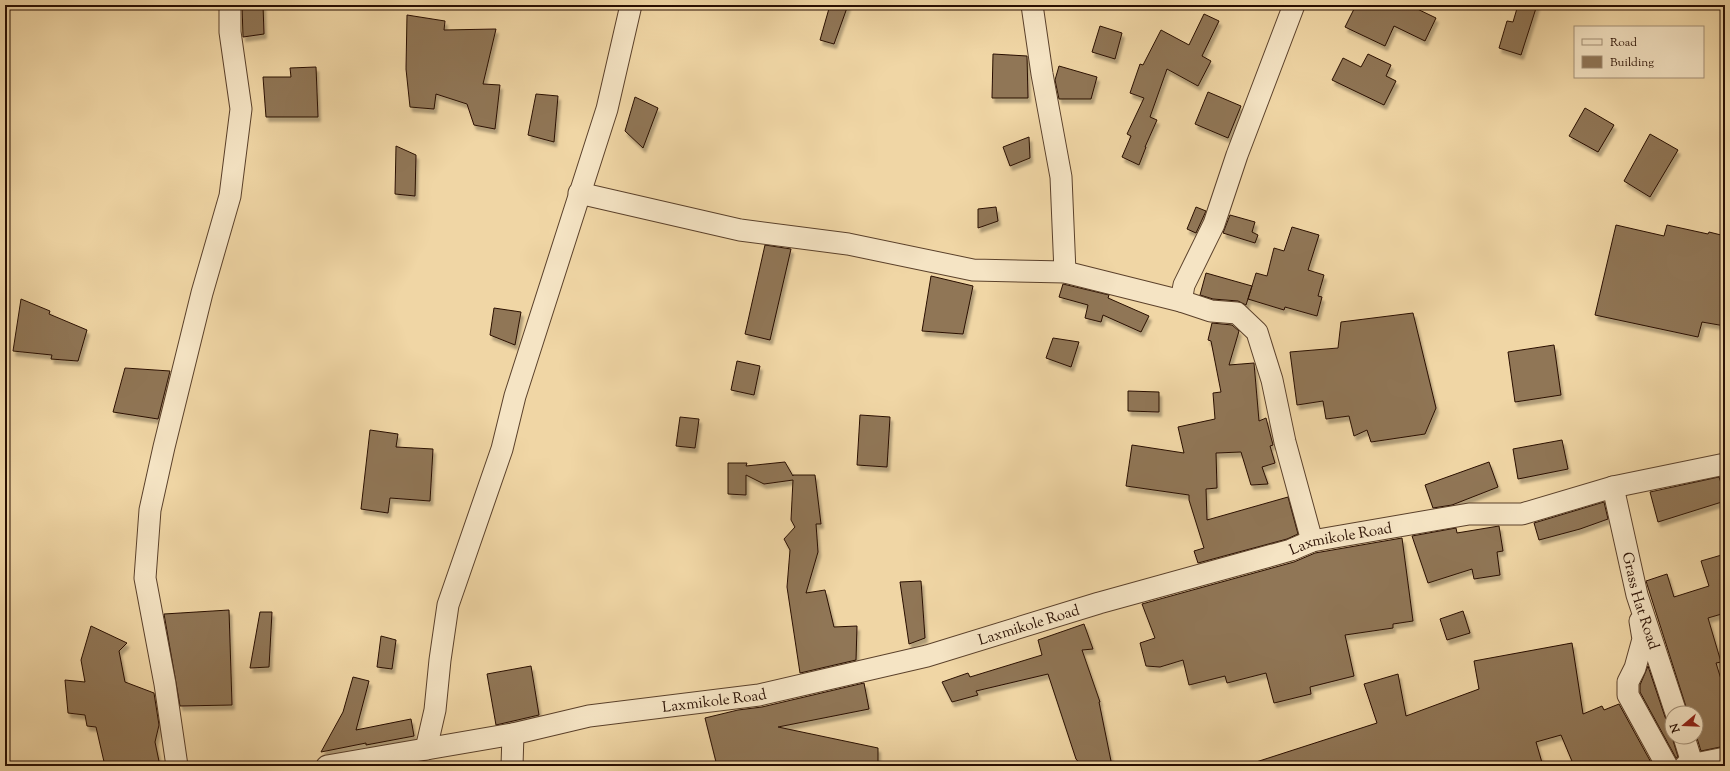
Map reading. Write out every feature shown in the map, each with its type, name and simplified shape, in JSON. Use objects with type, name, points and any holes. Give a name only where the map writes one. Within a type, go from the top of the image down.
[{"type":"street","points":[[177,766],[165,684],[145,578],[150,510],[202,294],[230,196],[241,109],[230,32],[230,5]]},
{"type":"street","points":[[426,749],[435,710],[448,605],[502,449],[515,396],[579,193],[608,109],[631,5]]},
{"type":"street","points":[[1032,5],[1042,74],[1061,177],[1066,272]]},
{"type":"street","points":[[1181,301],[1184,285],[1214,224],[1237,155],[1294,5]]},
{"type":"street","points":[[579,193],[740,230],[848,244],[973,270],[1066,272],[1181,301],[1211,311],[1237,313],[1257,332],[1272,380],[1285,442],[1312,541]]},
{"type":"street","name":"Laxmikole Road","points":[[327,766],[513,734],[589,716],[759,695],[927,656],[1099,603],[1291,550],[1312,541],[1469,514],[1522,514],[1613,487],[1725,464]]},
{"type":"street","name":"Grass Hat Road","points":[[1613,487],[1637,595],[1673,705]]},
{"type":"street","points":[[1637,595],[1643,639],[1635,668],[1628,682],[1628,694],[1667,766]]},
{"type":"street","points":[[512,766],[513,734]]},
{"type":"street","points":[[1686,745],[1690,766],[1725,758]]},
{"type":"building","points":[[242,5],[263,5],[264,34],[243,37]]},
{"type":"building","points":[[830,5],[848,5],[834,44],[820,40]]},
{"type":"building","points":[[1356,5],[1409,5],[1436,18],[1425,41],[1394,26],[1385,46],[1345,27]]},
{"type":"building","points":[[1518,5],[1537,5],[1521,55],[1499,48],[1507,21],[1513,22]]},
{"type":"building","points":[[1204,14],[1219,21],[1202,56],[1211,61],[1198,86],[1167,69],[1150,117],[1157,120],[1139,165],[1122,157],[1131,136],[1127,134],[1144,98],[1130,93],[1140,64],[1143,65],[1161,30],[1189,45]]},
{"type":"building","points":[[407,15],[445,21],[444,30],[496,29],[483,84],[500,85],[495,129],[474,125],[467,104],[436,94],[434,109],[410,107],[406,69]]},
{"type":"building","points":[[1100,26],[1122,33],[1115,59],[1092,52]]},
{"type":"building","points":[[993,54],[1027,56],[1028,98],[992,98]]},
{"type":"building","points":[[1368,54],[1391,65],[1386,76],[1396,81],[1384,105],[1332,80],[1343,58],[1361,67]]},
{"type":"building","points":[[1059,66],[1097,77],[1091,99],[1059,99],[1055,80]]},
{"type":"building","points":[[316,67],[318,117],[266,117],[263,77],[291,77],[290,68]]},
{"type":"building","points":[[1208,92],[1241,106],[1228,138],[1195,124]]},
{"type":"building","points":[[536,94],[558,96],[554,142],[528,135]]},
{"type":"building","points":[[635,97],[658,108],[643,148],[625,131]]},
{"type":"building","points":[[1585,108],[1614,125],[1598,152],[1569,136]]},
{"type":"building","points":[[1650,134],[1678,150],[1650,197],[1624,181]]},
{"type":"building","points":[[1029,137],[1030,158],[1010,166],[1003,147]]},
{"type":"building","points":[[396,146],[416,155],[415,196],[395,194]]},
{"type":"building","points":[[996,207],[998,221],[978,228],[978,209]]},
{"type":"building","points":[[1196,207],[1206,211],[1196,233],[1187,229]]},
{"type":"building","points":[[1230,215],[1255,222],[1252,232],[1258,235],[1255,243],[1223,233]]},
{"type":"building","points":[[1616,225],[1664,236],[1667,225],[1708,234],[1709,232],[1725,236],[1725,326],[1702,322],[1698,337],[1595,315]]},
{"type":"building","points":[[1292,227],[1319,235],[1308,270],[1324,275],[1318,296],[1322,297],[1317,316],[1285,307],[1284,310],[1248,299],[1256,273],[1267,276],[1274,248],[1284,251]]},
{"type":"building","points":[[765,245],[791,249],[770,340],[745,334]]},
{"type":"building","points":[[1206,273],[1252,286],[1246,305],[1238,301],[1213,299],[1200,295]]},
{"type":"building","points":[[931,276],[973,286],[963,334],[922,331]]},
{"type":"building","points":[[1063,284],[1109,295],[1108,298],[1149,316],[1141,332],[1103,315],[1101,322],[1085,318],[1088,305],[1059,297]]},
{"type":"building","points":[[21,299],[50,311],[49,314],[87,330],[78,361],[51,359],[52,355],[13,351]]},
{"type":"building","points":[[494,308],[521,312],[515,345],[490,335]]},
{"type":"building","points":[[1413,313],[1436,408],[1425,434],[1371,442],[1367,430],[1354,436],[1349,416],[1326,419],[1323,401],[1297,405],[1290,352],[1338,348],[1341,322]]},
{"type":"building","points":[[1212,323],[1232,325],[1239,331],[1229,365],[1254,363],[1259,421],[1266,418],[1273,445],[1270,446],[1275,463],[1262,467],[1268,484],[1251,485],[1241,452],[1216,453],[1217,488],[1206,489],[1207,520],[1288,497],[1298,534],[1287,539],[1198,563],[1194,551],[1204,548],[1189,500],[1189,495],[1126,486],[1132,445],[1184,453],[1178,427],[1215,419],[1213,393],[1221,392],[1211,341],[1208,340]]},
{"type":"building","points":[[1053,338],[1079,342],[1071,367],[1046,358]]},
{"type":"building","points":[[1554,345],[1561,395],[1515,402],[1508,352]]},
{"type":"building","points":[[737,361],[760,366],[754,395],[731,390]]},
{"type":"building","points":[[125,368],[170,371],[158,419],[113,412]]},
{"type":"building","points":[[1128,391],[1159,392],[1159,412],[1128,411]]},
{"type":"building","points":[[860,415],[890,417],[887,467],[857,465]]},
{"type":"building","points":[[680,417],[699,419],[695,448],[676,446]]},
{"type":"building","points":[[370,430],[398,434],[396,447],[433,449],[430,501],[390,498],[388,513],[361,509]]},
{"type":"building","points":[[1562,440],[1568,469],[1518,479],[1513,449]]},
{"type":"building","points":[[785,462],[793,476],[815,475],[821,524],[816,524],[818,552],[806,593],[825,590],[834,627],[857,626],[856,660],[800,673],[787,587],[790,550],[784,539],[795,527],[791,520],[793,480],[764,484],[746,475],[746,495],[728,494],[728,463],[747,463],[746,466]]},
{"type":"building","points":[[1489,462],[1498,487],[1452,505],[1433,508],[1425,485]]},
{"type":"building","points":[[1719,477],[1725,494],[1725,501],[1658,522],[1650,492]]},
{"type":"building","points":[[1604,502],[1608,519],[1580,529],[1539,540],[1534,523]]},
{"type":"building","points":[[1499,526],[1503,551],[1497,552],[1500,575],[1474,579],[1472,569],[1428,583],[1412,536],[1456,528],[1457,533]]},
{"type":"building","points":[[1402,538],[1413,621],[1393,624],[1393,628],[1345,635],[1354,676],[1310,687],[1311,694],[1274,703],[1266,673],[1227,683],[1225,676],[1189,685],[1183,660],[1160,667],[1146,666],[1140,643],[1155,638],[1142,604],[1294,562],[1315,553]]},
{"type":"building","points":[[1725,554],[1725,613],[1708,618],[1721,662],[1716,663],[1725,692],[1725,746],[1701,751],[1699,745],[1704,745],[1704,705],[1685,705],[1646,581],[1667,574],[1674,597],[1709,586],[1701,561]]},
{"type":"building","points":[[921,581],[925,638],[909,644],[900,582]]},
{"type":"building","points":[[229,610],[232,705],[180,706],[164,614]]},
{"type":"building","points":[[1463,611],[1470,633],[1447,640],[1440,619]]},
{"type":"building","points":[[260,612],[272,612],[269,667],[250,668]]},
{"type":"building","points":[[1084,624],[1093,649],[1082,650],[1100,702],[1112,766],[1082,766],[1076,759],[1048,674],[976,691],[978,695],[952,702],[942,682],[968,673],[970,677],[1042,655],[1038,640]]},
{"type":"building","points":[[91,626],[127,643],[119,651],[125,682],[154,693],[159,725],[155,742],[160,766],[105,766],[96,727],[87,726],[85,715],[68,713],[65,680],[85,682],[81,660]]},
{"type":"building","points":[[381,636],[396,640],[392,669],[377,667]]},
{"type":"building","points":[[1572,643],[1583,714],[1602,706],[1604,710],[1619,704],[1653,766],[1574,766],[1561,735],[1536,742],[1543,766],[1254,766],[1253,763],[1377,723],[1364,684],[1398,674],[1406,716],[1479,689],[1474,661]]},
{"type":"building","points":[[531,666],[539,715],[496,725],[487,674]]},
{"type":"building","points":[[1648,666],[1664,714],[1664,736],[1640,692],[1640,685]]},
{"type":"building","points":[[353,677],[369,681],[356,730],[411,719],[414,736],[366,745],[366,743],[321,752],[343,712]]},
{"type":"building","points":[[864,683],[869,709],[778,727],[878,748],[878,766],[717,766],[705,718],[738,710],[762,707]]},
{"type":"building","points":[[1669,745],[1674,745],[1678,757],[1676,758]]}]
